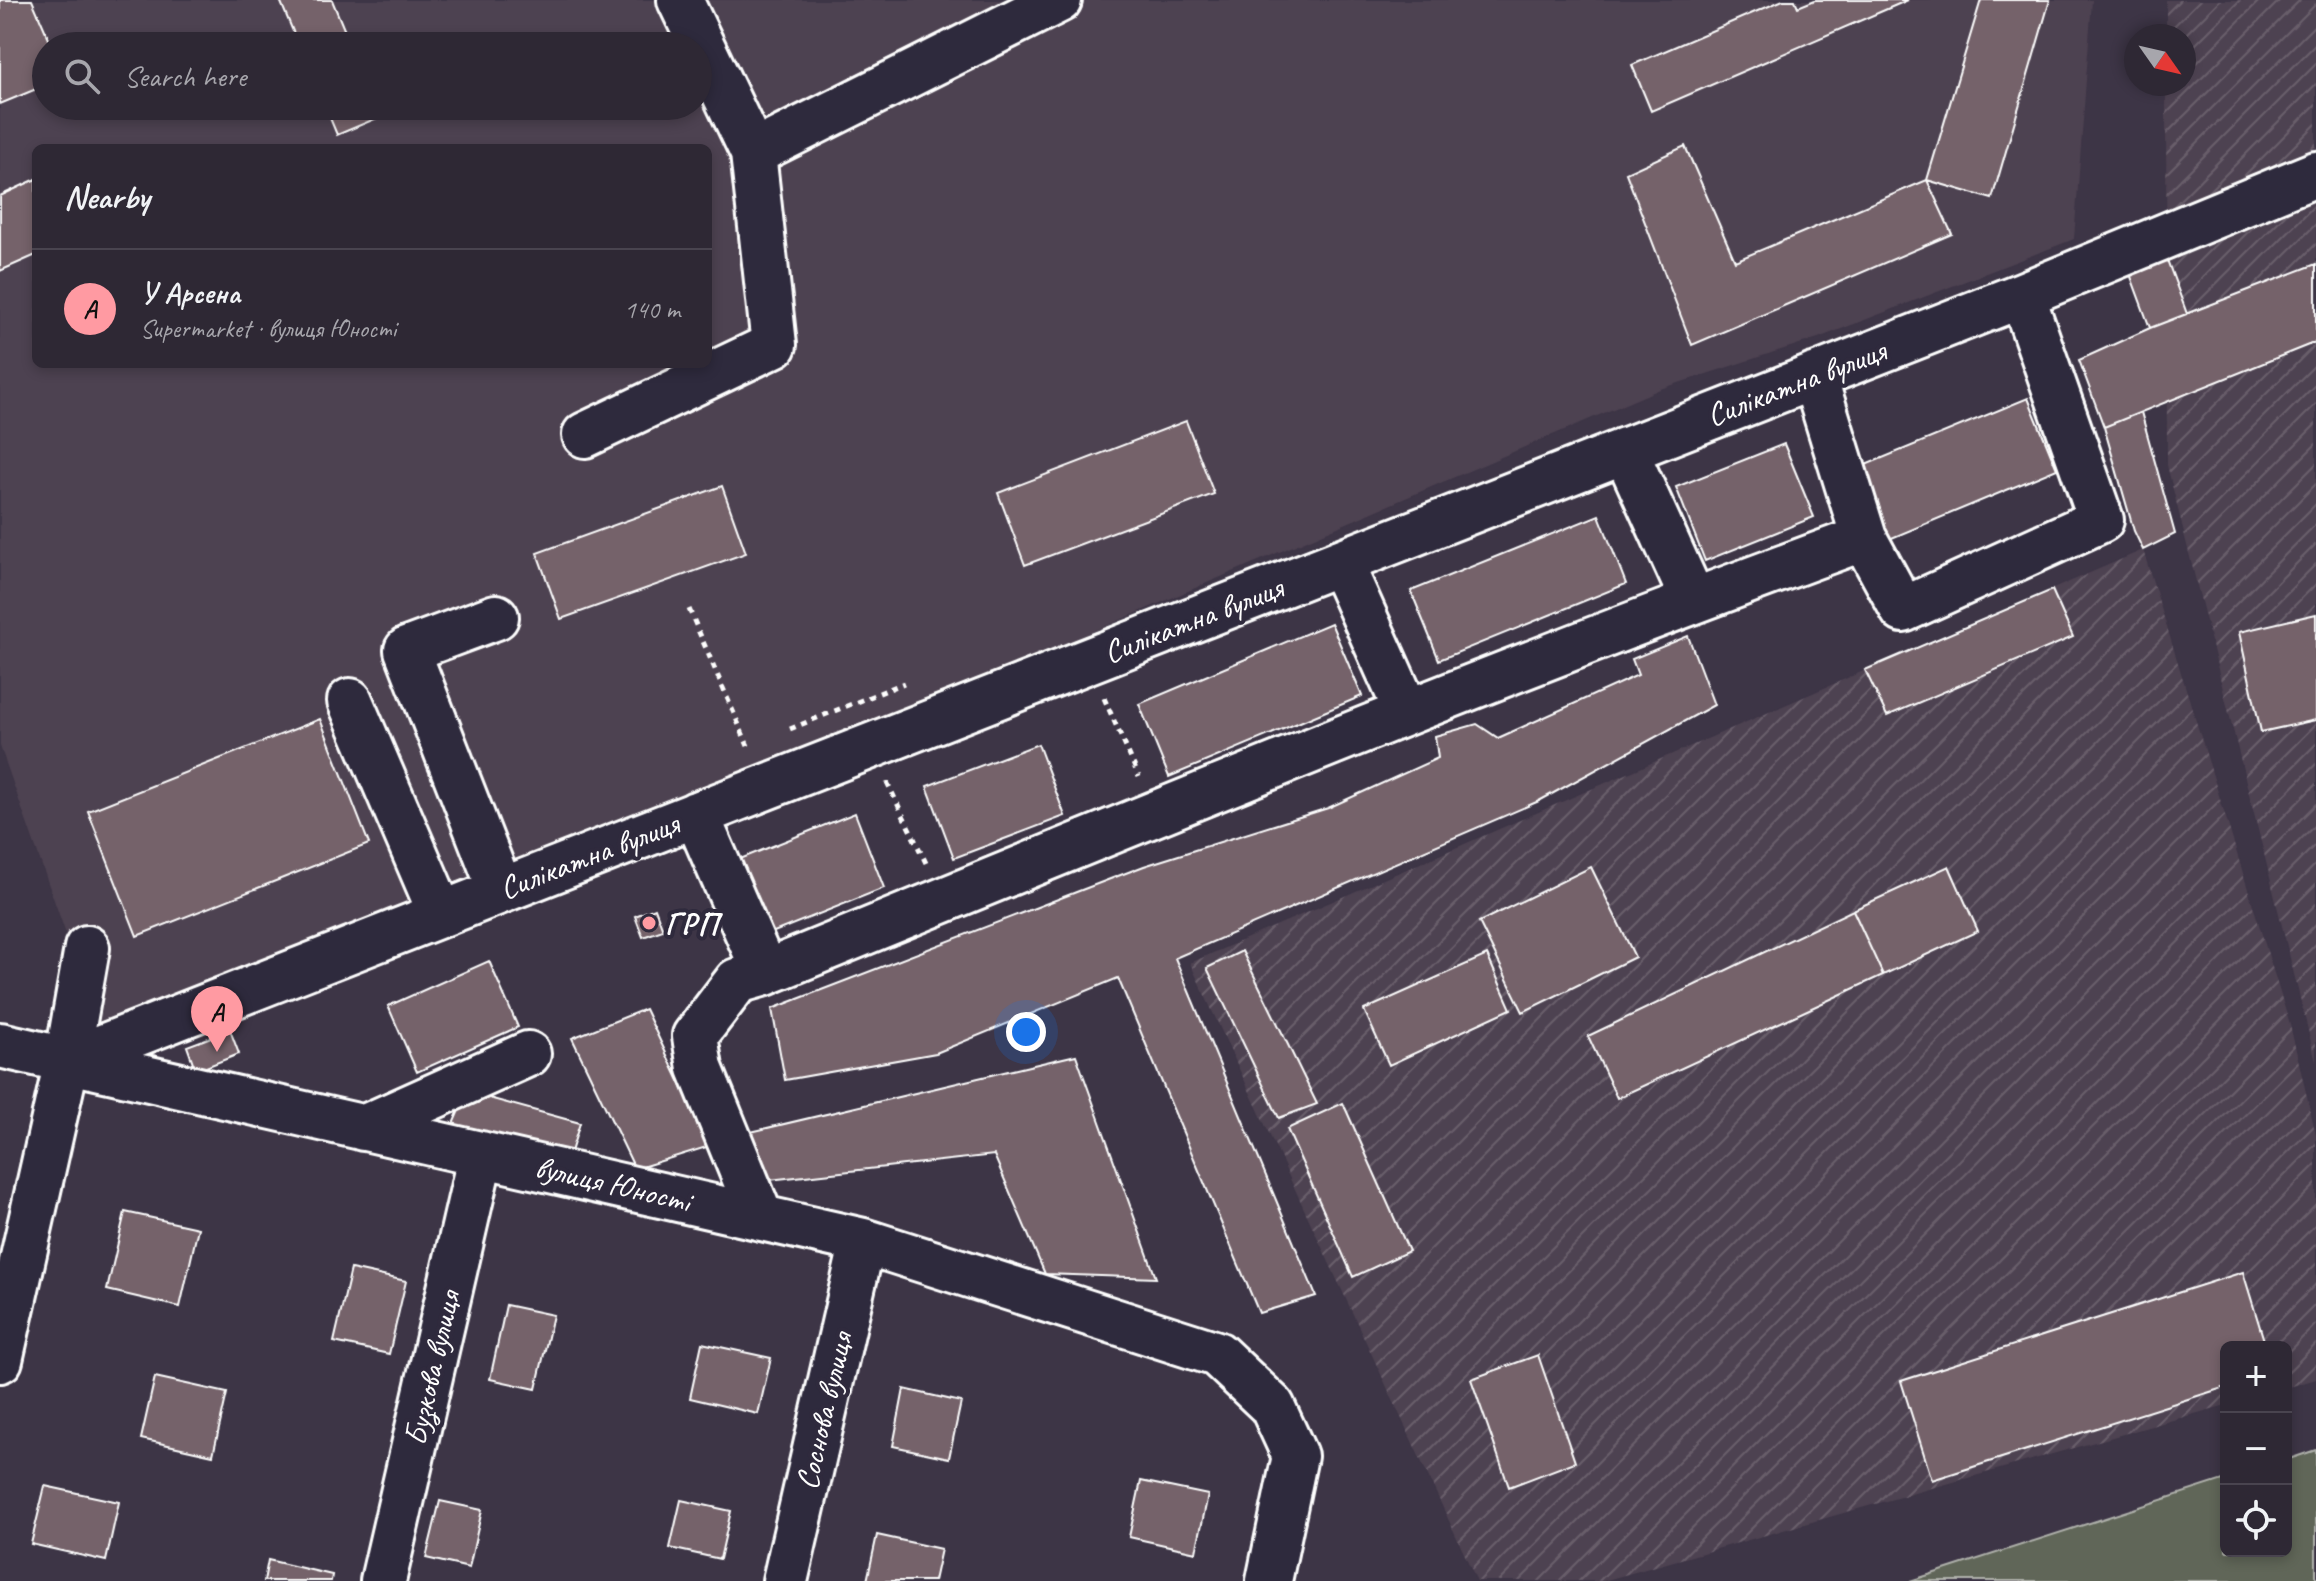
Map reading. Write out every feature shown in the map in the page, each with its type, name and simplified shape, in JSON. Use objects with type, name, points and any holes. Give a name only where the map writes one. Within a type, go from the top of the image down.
[{"type":"street","points":[[680,0],[695,32]]},
{"type":"street","points":[[753,153],[1059,0]]},
{"type":"street","points":[[585,435],[774,345],[753,153],[712,67]]},
{"type":"street","name":"Силікатна вулиця","points":[[67,1061],[2022,295],[2316,174]]},
{"type":"street","points":[[1814,376],[1864,538],[1903,610],[2101,520],[2022,295]]},
{"type":"street","points":[[1625,450],[1693,600]]},
{"type":"street","points":[[761,1218],[700,1068],[695,1036],[737,981],[765,973],[1407,712],[1693,600],[1864,538]]},
{"type":"street","points":[[1340,562],[1407,712]]},
{"type":"street","points":[[496,617],[407,650],[501,891]]},
{"type":"street","points":[[350,701],[441,914]]},
{"type":"street","points":[[696,814],[765,973]]},
{"type":"street","points":[[0,1360],[67,1061],[87,948]]},
{"type":"street","name":"вулиця Юності","points":[[0,1045],[863,1241],[1217,1354],[1272,1406],[1295,1456],[1269,1581]]},
{"type":"street","points":[[363,1128],[528,1054]]},
{"type":"street","name":"Бузкова вулиця","points":[[383,1581],[481,1154]]},
{"type":"street","name":"Соснова вулиця","points":[[785,1581],[863,1241]]},
{"type":"path","points":[[689,609],[748,746]]},
{"type":"path","points":[[1087,661],[1156,814]]},
{"type":"path","points":[[870,746],[944,900]]},
{"type":"shaded area","points":[[0,0],[2092,0],[2074,239],[1818,338],[1660,389],[866,729],[99,1028],[0,746]]},
{"type":"shaded area","points":[[2166,0],[2316,0],[2316,1062],[2167,465],[2166,96],[2196,96],[2196,24],[2166,24]]},
{"type":"shaded area","points":[[2143,550],[2290,1025],[2316,1135],[2316,1379],[2292,1386],[2292,1341],[2220,1341],[2220,1407],[1603,1581],[1477,1581],[1190,963]]},
{"type":"green space","points":[[2316,1450],[2316,1581],[1910,1581],[2220,1481],[2220,1557],[2292,1557],[2292,1458]]},
{"type":"building","points":[[0,0],[32,0],[46,32],[32,32],[32,91],[0,104]]},
{"type":"building","points":[[280,0],[332,0],[345,32],[293,32]]},
{"type":"building","points":[[1783,0],[1795,0],[1798,7],[1815,0],[1908,0],[1651,111],[1632,65]]},
{"type":"building","points":[[1981,0],[2050,0],[1992,199],[1927,180]]},
{"type":"building","points":[[331,120],[373,120],[337,135]]},
{"type":"building","points":[[1685,146],[1735,261],[1927,180],[1952,234],[1692,345],[1626,173]]},
{"type":"building","points":[[32,181],[32,257],[0,271],[0,196]]},
{"type":"building","points":[[2163,249],[2187,314],[2150,328],[2126,263]]},
{"type":"building","points":[[2316,264],[2316,342],[2104,427],[2079,360],[2150,328]]},
{"type":"building","points":[[2028,398],[2057,469],[1887,540],[1858,468]]},
{"type":"building","points":[[2141,412],[2175,534],[2143,550],[2134,531],[2104,427]]},
{"type":"building","points":[[1186,421],[1214,494],[1025,565],[998,493]]},
{"type":"building","points":[[1784,444],[1814,517],[1705,561],[1676,487]]},
{"type":"building","points":[[722,486],[746,553],[561,619],[537,553]]},
{"type":"building","points":[[1599,515],[1626,584],[1439,660],[1411,591]]},
{"type":"building","points":[[2052,590],[2073,637],[1887,716],[1865,670]]},
{"type":"building","points":[[2316,614],[2316,720],[2261,732],[2239,632]]},
{"type":"building","points":[[1331,623],[1362,696],[1169,777],[1139,704]]},
{"type":"building","points":[[1688,636],[1714,705],[1539,801],[1175,958],[1316,1296],[1259,1313],[1118,978],[936,1053],[785,1080],[772,1009],[1144,866],[1328,808],[1438,758],[1435,736],[1477,724],[1498,738],[1638,675],[1632,659]]},
{"type":"building","points":[[320,719],[369,844],[137,936],[88,811]]},
{"type":"building","points":[[1038,744],[1065,816],[954,858],[927,786]]},
{"type":"building","points":[[855,813],[884,888],[769,934],[740,859]]},
{"type":"building","points":[[1949,866],[1978,931],[1883,975],[1853,910]]},
{"type":"building","points":[[1591,867],[1635,957],[1523,1012],[1479,922]]},
{"type":"building","name":"ГРП","points":[[655,908],[663,930],[643,937],[635,916]]},
{"type":"building","points":[[1853,910],[1883,975],[1617,1098],[1588,1036]]},
{"type":"building","points":[[1242,951],[1317,1104],[1279,1118],[1207,968]]},
{"type":"building","points":[[1487,955],[1511,1009],[1389,1065],[1364,1010]]},
{"type":"building","points":[[489,961],[518,1027],[417,1072],[388,1006]]},
{"type":"building","points":[[645,1009],[710,1146],[635,1169],[572,1038]]},
{"type":"building","points":[[230,1030],[239,1054],[196,1071],[187,1046]]},
{"type":"building","points":[[1076,1055],[1156,1278],[1045,1274],[994,1155],[751,1182],[742,1134]]},
{"type":"building","points":[[467,1092],[580,1123],[570,1155],[453,1124]]},
{"type":"building","points":[[1343,1103],[1409,1251],[1353,1277],[1287,1129]]},
{"type":"building","points":[[125,1212],[198,1228],[180,1307],[107,1290]]},
{"type":"building","points":[[351,1269],[406,1281],[389,1354],[334,1342]]},
{"type":"building","points":[[2243,1272],[2264,1341],[2220,1341],[2220,1389],[1932,1480],[1901,1381]]},
{"type":"building","points":[[506,1305],[553,1315],[536,1389],[490,1379]]},
{"type":"building","points":[[702,1343],[771,1358],[758,1414],[690,1398]]},
{"type":"building","points":[[1538,1355],[1575,1462],[1509,1487],[1471,1379]]},
{"type":"building","points":[[155,1377],[227,1393],[213,1455],[141,1439]]},
{"type":"building","points":[[904,1389],[961,1402],[949,1458],[893,1446]]},
{"type":"building","points":[[1141,1481],[1208,1495],[1196,1552],[1129,1537]]},
{"type":"building","points":[[45,1486],[119,1502],[106,1561],[31,1544]]},
{"type":"building","points":[[681,1500],[731,1511],[720,1559],[670,1548]]},
{"type":"building","points":[[440,1501],[482,1510],[469,1568],[426,1558]]},
{"type":"building","points":[[877,1535],[941,1549],[934,1581],[867,1581]]},
{"type":"building","points":[[268,1560],[332,1575],[331,1581],[264,1581]]},
{"type":"place","name":"ГРП","points":[[649,923]]},
{"type":"place","name":"У Арсена","points":[[217,1052]]}]
